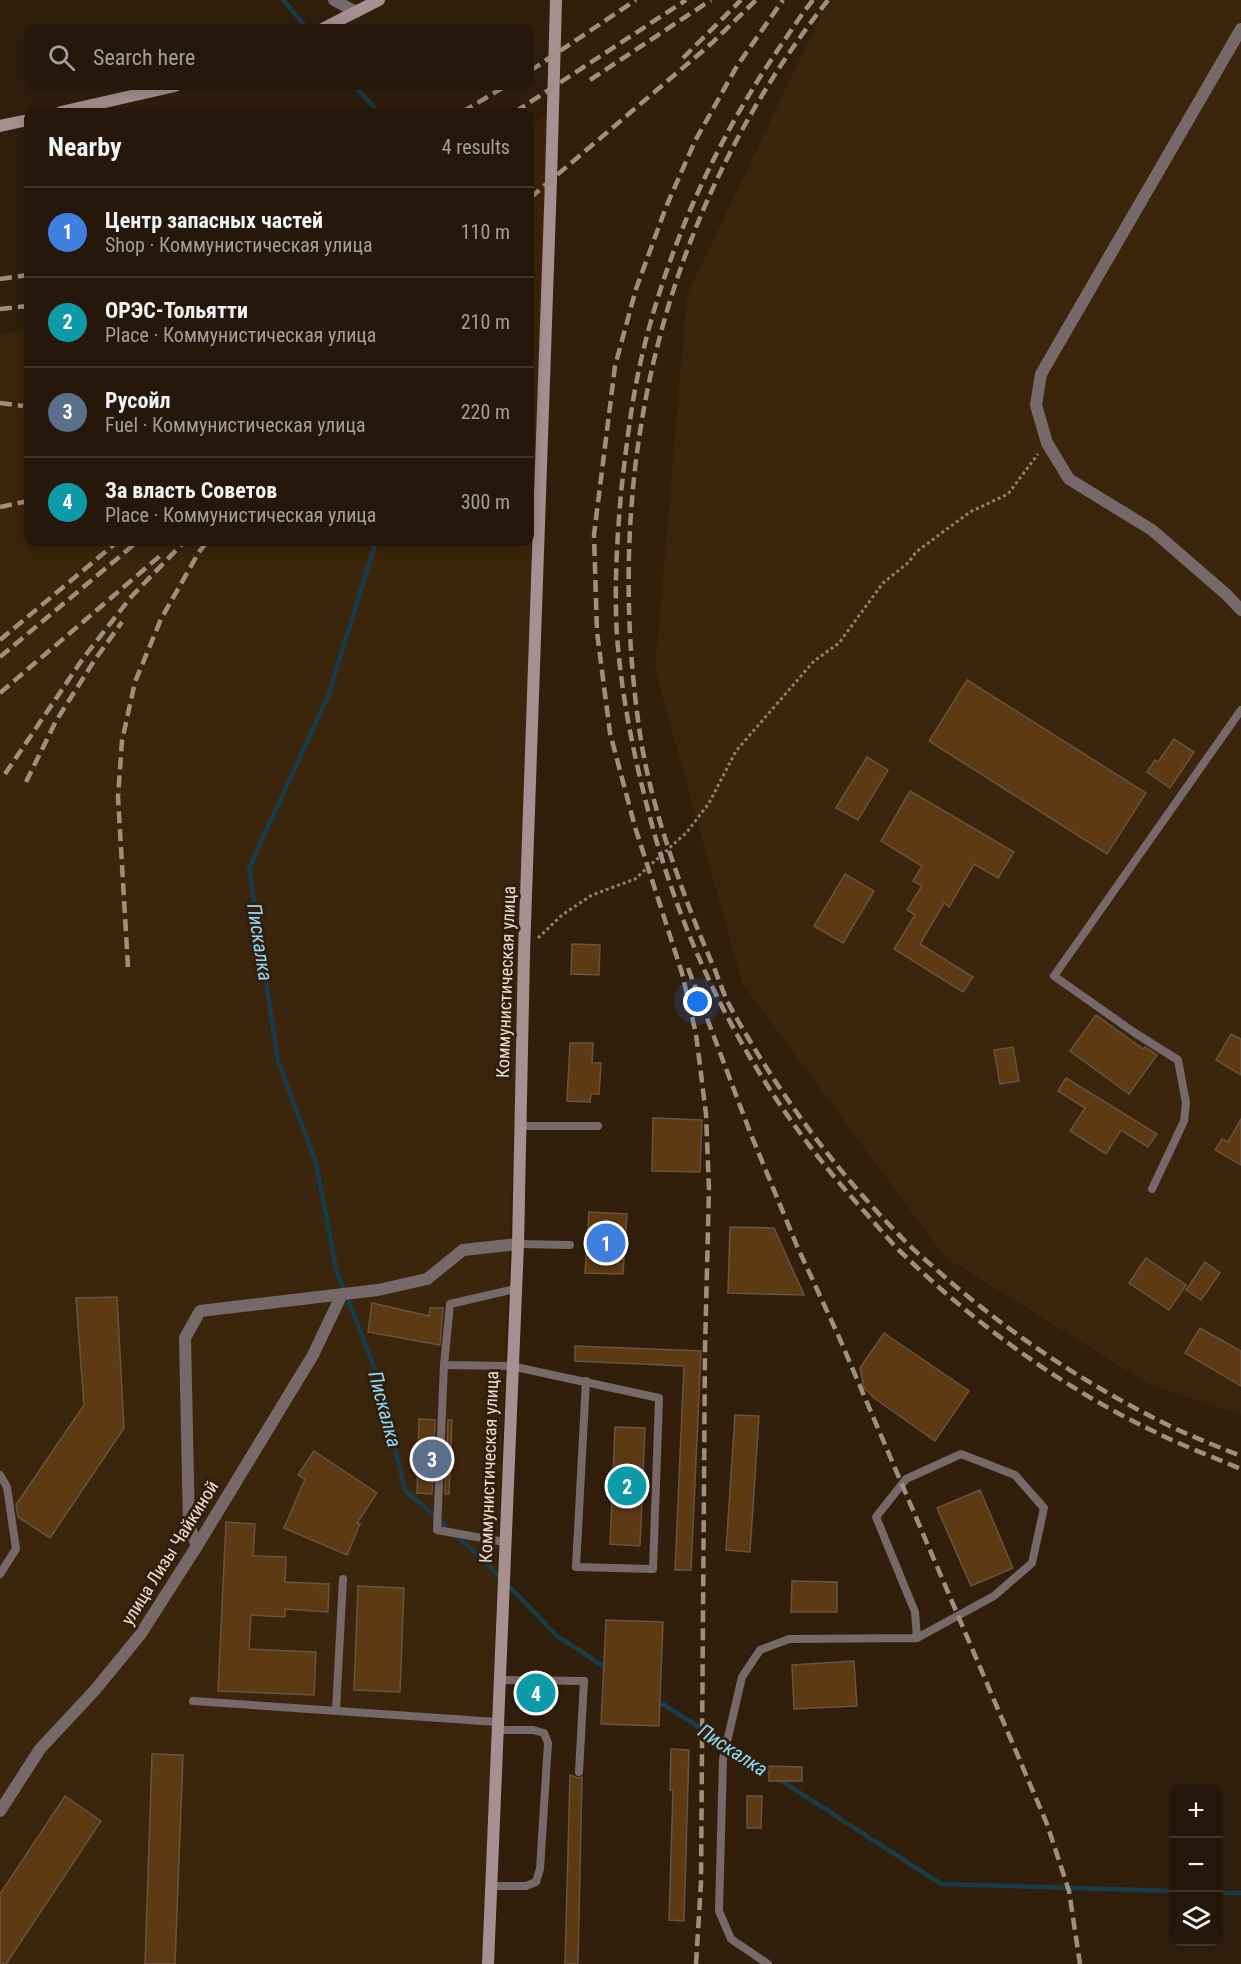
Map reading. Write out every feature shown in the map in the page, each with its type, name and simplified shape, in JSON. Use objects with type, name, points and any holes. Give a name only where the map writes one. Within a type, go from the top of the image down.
[{"type":"main road","points":[[332,24],[379,0]]},
{"type":"main road","name":"Коммунистическая улица","points":[[488,1964],[511,1366],[518,1244],[524,952],[556,0]]},
{"type":"main road","points":[[79,108],[157,90]]},
{"type":"main road","points":[[0,126],[24,121]]},
{"type":"street","points":[[334,0],[356,12]]},
{"type":"street","points":[[1241,29],[1041,374],[1036,405],[1047,443],[1069,479],[1152,530],[1241,610]]},
{"type":"street","points":[[197,1546],[189,1525],[185,1338],[200,1311],[378,1290],[427,1279],[463,1250],[518,1244]]},
{"type":"street","name":"улица Лизы Чайкиной","points":[[0,1811],[40,1749],[95,1690],[140,1635],[314,1355],[342,1294]]},
{"type":"lane","points":[[1152,1190],[1184,1121],[1186,1103],[1178,1060],[1054,976],[1241,710]]},
{"type":"lane","points":[[520,1126],[598,1126]]},
{"type":"lane","points":[[518,1244],[570,1245]]},
{"type":"lane","points":[[505,1542],[437,1530],[444,1365],[450,1304],[515,1289]]},
{"type":"lane","points":[[444,1365],[511,1366],[586,1381],[659,1398],[653,1569],[576,1567],[586,1381]]},
{"type":"lane","points":[[768,1964],[731,1939],[719,1911],[723,1759],[742,1677],[760,1650],[789,1639],[917,1638],[994,1596],[1032,1563],[1044,1508],[1015,1475],[961,1454],[906,1479],[876,1517],[915,1612],[917,1638]]},
{"type":"lane","points":[[0,1475],[7,1487],[16,1549],[0,1574]]},
{"type":"lane","points":[[336,1710],[343,1578]]},
{"type":"lane","points":[[499,1680],[584,1681],[579,1772]]},
{"type":"lane","points":[[193,1701],[336,1710],[544,1733],[548,1743],[540,1869],[536,1882],[526,1886],[491,1886]]},
{"type":"path","points":[[524,952],[562,915],[592,895],[635,879],[687,832],[709,803],[736,751],[814,661],[839,643],[883,583],[909,562],[916,552],[970,512],[1008,494],[1047,443]]},
{"type":"shaded area","points":[[828,0],[1241,0],[1241,1415],[1150,1385],[945,1257],[742,983],[655,670],[687,295]]},
{"type":"shaded area","points":[[551,110],[483,1964],[0,1964],[0,334],[24,331],[24,546],[534,546],[534,123]]},
{"type":"building","points":[[967,680],[1146,793],[1107,854],[929,741]]},
{"type":"building","points":[[1174,739],[1194,752],[1170,788],[1147,772],[1155,760],[1158,762]]},
{"type":"building","points":[[867,757],[888,770],[858,820],[836,808]]},
{"type":"building","points":[[910,791],[1014,852],[998,878],[974,864],[949,907],[944,903],[920,944],[973,977],[963,992],[894,949],[915,915],[907,910],[922,886],[913,881],[922,866],[881,841]]},
{"type":"building","points":[[845,874],[874,891],[843,943],[814,926]]},
{"type":"building","points":[[572,944],[600,945],[599,975],[571,974]]},
{"type":"building","points":[[1096,1015],[1143,1049],[1145,1047],[1157,1055],[1129,1094],[1070,1051]]},
{"type":"building","points":[[1231,1034],[1241,1039],[1241,1075],[1216,1060]]},
{"type":"building","points":[[570,1043],[593,1043],[592,1063],[601,1063],[599,1094],[591,1094],[590,1102],[567,1101]]},
{"type":"building","points":[[1013,1047],[1019,1081],[1000,1084],[994,1050]]},
{"type":"building","points":[[1066,1078],[1157,1134],[1148,1147],[1121,1130],[1106,1154],[1070,1131],[1085,1108],[1058,1091]]},
{"type":"building","points":[[653,1118],[702,1120],[700,1172],[652,1171]]},
{"type":"building","points":[[1241,1119],[1241,1165],[1215,1150],[1222,1139],[1228,1142]]},
{"type":"building","points":[[589,1212],[627,1214],[623,1274],[585,1273]]},
{"type":"building","points":[[730,1227],[774,1228],[804,1295],[728,1293]]},
{"type":"building","points":[[1146,1258],[1186,1285],[1169,1310],[1129,1283]]},
{"type":"building","points":[[1205,1262],[1220,1273],[1201,1300],[1186,1290]]},
{"type":"building","points":[[117,1297],[124,1428],[50,1538],[18,1517],[16,1505],[84,1405],[76,1298]]},
{"type":"building","points":[[372,1303],[429,1316],[430,1308],[443,1308],[440,1345],[368,1332]]},
{"type":"building","points":[[1200,1328],[1241,1351],[1241,1386],[1185,1353]]},
{"type":"building","points":[[884,1333],[969,1391],[935,1441],[874,1398],[864,1388],[860,1368]]},
{"type":"building","points":[[575,1346],[701,1351],[691,1570],[675,1570],[684,1366],[575,1361]]},
{"type":"building","points":[[735,1415],[759,1416],[750,1552],[726,1550]]},
{"type":"building","points":[[419,1419],[435,1420],[432,1494],[417,1493]]},
{"type":"building","points":[[448,1420],[452,1420],[449,1494],[445,1494]]},
{"type":"building","points":[[615,1427],[645,1428],[640,1546],[610,1544]]},
{"type":"building","points":[[314,1451],[377,1493],[357,1523],[360,1524],[347,1555],[284,1528],[305,1479],[298,1475]]},
{"type":"building","points":[[980,1490],[1013,1568],[971,1586],[937,1508]]},
{"type":"building","points":[[226,1522],[255,1524],[253,1556],[286,1557],[285,1582],[329,1584],[328,1612],[285,1609],[285,1617],[251,1615],[249,1649],[316,1652],[314,1695],[218,1691]]},
{"type":"building","points":[[792,1581],[837,1582],[837,1612],[791,1612]]},
{"type":"building","points":[[358,1586],[404,1588],[400,1692],[354,1690]]},
{"type":"building","points":[[606,1620],[663,1622],[659,1726],[601,1724]]},
{"type":"building","points":[[854,1661],[857,1706],[794,1709],[792,1665]]},
{"type":"building","points":[[671,1749],[689,1750],[684,1921],[669,1920],[673,1790],[670,1790]]},
{"type":"building","points":[[152,1754],[183,1755],[175,1964],[145,1964]]},
{"type":"building","points":[[769,1766],[802,1767],[802,1781],[769,1781]]},
{"type":"building","points":[[570,1775],[582,1777],[578,1964],[565,1964]]},
{"type":"building","points":[[65,1796],[101,1821],[6,1964],[0,1964],[0,1894]]},
{"type":"building","points":[[747,1796],[762,1796],[761,1828],[747,1828]]},
{"type":"waterway","name":"Пискалка","points":[[283,0],[304,24]]},
{"type":"waterway","name":"Пискалка","points":[[359,90],[374,108]]},
{"type":"waterway","name":"Пискалка","points":[[375,546],[328,696],[249,868],[278,1061],[316,1163],[336,1269],[378,1377],[405,1490],[501,1578]]},
{"type":"waterway","name":"Пискалка","points":[[507,1584],[557,1636],[608,1669]]},
{"type":"waterway","name":"Пискалка","points":[[655,1699],[941,1884],[1169,1891]]},
{"type":"waterway","name":"Пискалка","points":[[1223,1893],[1241,1893]]},
{"type":"railway","points":[[534,68],[636,0]]},
{"type":"railway","points":[[521,108],[686,0]]},
{"type":"railway","points":[[590,80],[711,0]]},
{"type":"railway","points":[[683,58],[741,0]]},
{"type":"railway","points":[[534,195],[712,43],[756,0]]},
{"type":"railway","points":[[696,1964],[701,1883],[705,1349],[709,1189],[706,1114],[696,1034],[682,973],[635,827],[610,733],[597,632],[594,535],[615,366],[636,289],[666,207],[695,141],[737,66],[783,0]]},
{"type":"railway","points":[[813,0],[754,87],[713,161],[695,200],[678,239],[651,319],[634,393],[618,528],[617,636],[631,735],[660,852],[701,962],[726,1015],[755,1066],[787,1115],[823,1163],[893,1244],[960,1305],[1053,1374],[1151,1430],[1241,1469]]},
{"type":"railway","points":[[828,0],[771,81],[723,167],[685,255],[657,347],[639,441],[630,538],[630,635],[640,734],[658,816],[692,915],[732,1010],[790,1103],[857,1190],[912,1248],[947,1279],[1045,1354],[1152,1417],[1241,1456]]},
{"type":"railway","points":[[469,108],[499,90]]},
{"type":"railway","points":[[0,279],[24,276]]},
{"type":"railway","points":[[0,309],[24,306]]},
{"type":"railway","points":[[0,403],[23,406]]},
{"type":"railway","points":[[0,507],[24,502]]},
{"type":"railway","points":[[0,640],[112,546]]},
{"type":"railway","points":[[0,657],[132,546]]},
{"type":"railway","points":[[5,774],[84,657],[131,597],[180,546]]},
{"type":"railway","points":[[128,967],[118,797],[122,741],[135,682],[161,619],[204,546]]},
{"type":"railway","points":[[0,693],[161,555]]},
{"type":"railway","points":[[26,782],[56,721],[122,622]]},
{"type":"railway","points":[[688,968],[750,1132],[797,1246],[839,1337],[1047,1824],[1069,1891],[1080,1964]]},
{"type":"place","name":"Центр запасных частей","points":[[606,1243]]},
{"type":"place","name":"Русойл","points":[[432,1459]]},
{"type":"place","name":"ОРЭС-Тольятти","points":[[627,1486]]},
{"type":"place","name":"За власть Советов","points":[[536,1693]]}]
